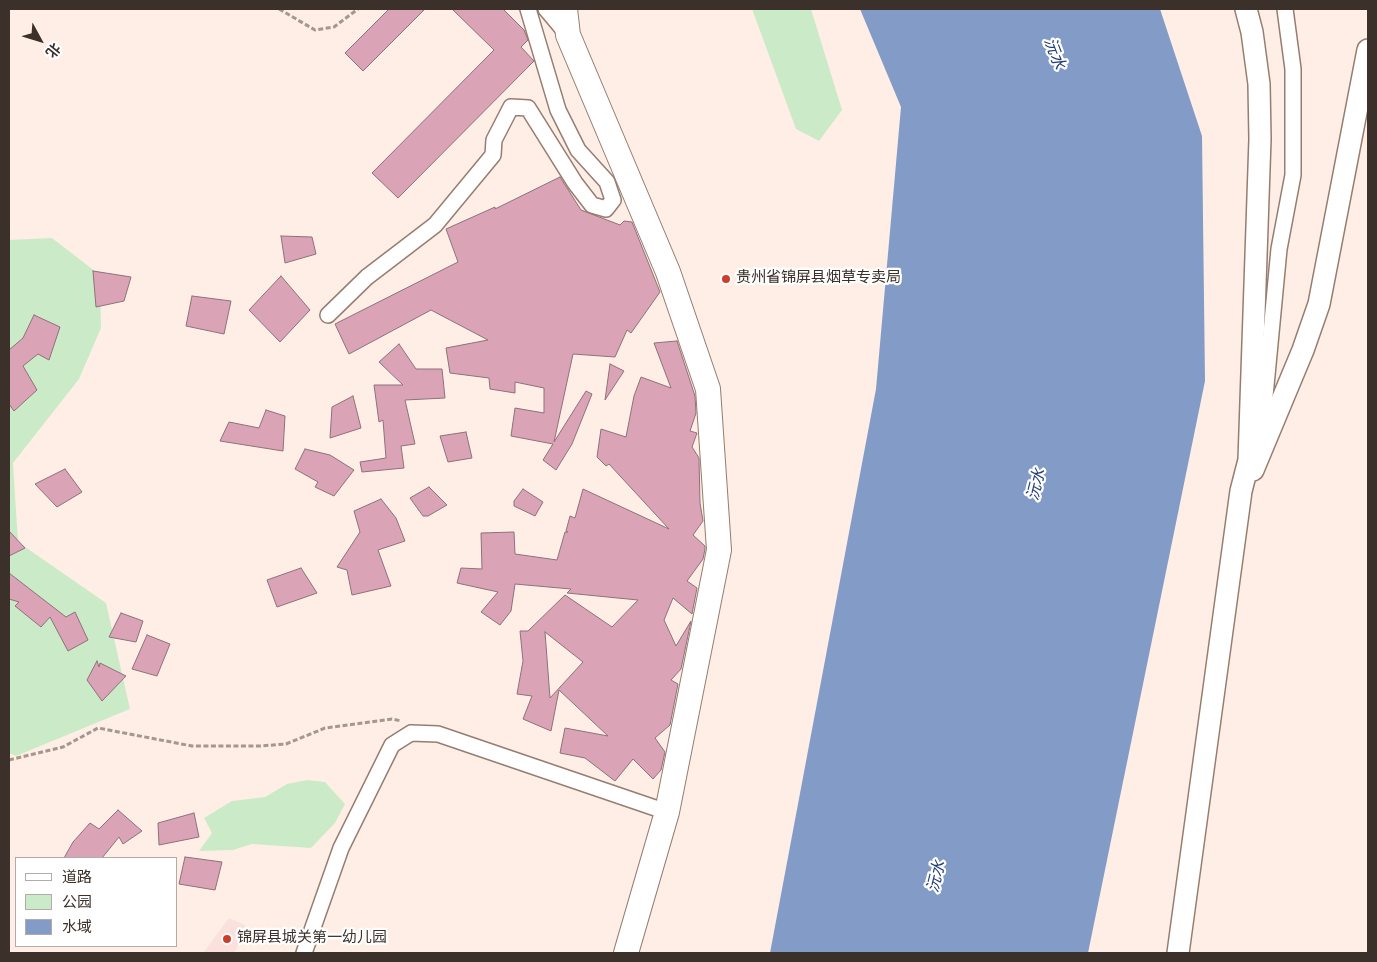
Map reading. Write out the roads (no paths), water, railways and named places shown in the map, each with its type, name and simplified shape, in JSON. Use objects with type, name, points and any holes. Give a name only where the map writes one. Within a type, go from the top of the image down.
[{"type":"main road","points":[[564,9],[568,35],[668,272],[708,389],[719,550],[667,812],[626,953]]},
{"type":"street","points":[[328,316],[367,277],[435,225],[493,155],[494,140],[511,107],[528,108],[575,183],[592,205],[606,209],[612,200],[606,182],[578,150],[558,110],[528,9]]},
{"type":"street","points":[[546,9],[568,35]]},
{"type":"street","points":[[1178,953],[1241,491],[1249,460],[1260,139],[1259,84],[1252,32],[1246,9]]},
{"type":"street","points":[[1259,457],[1279,249],[1293,175],[1293,69],[1285,9]]},
{"type":"street","points":[[1241,491],[1259,457],[1304,350],[1319,304],[1368,50]]},
{"type":"street","points":[[304,953],[341,848],[392,744],[411,733],[438,734],[667,812]]},
{"type":"water","name":"沅水","points":[[860,9],[1160,9],[1202,136],[1205,381],[1088,953],[770,953],[876,389],[901,107]]},
{"type":"place","name":"贵州省锦屏县烟草专卖局","points":[[726,279]]},
{"type":"place","name":"锦屏县城关第一幼儿园","points":[[227,939]]}]
